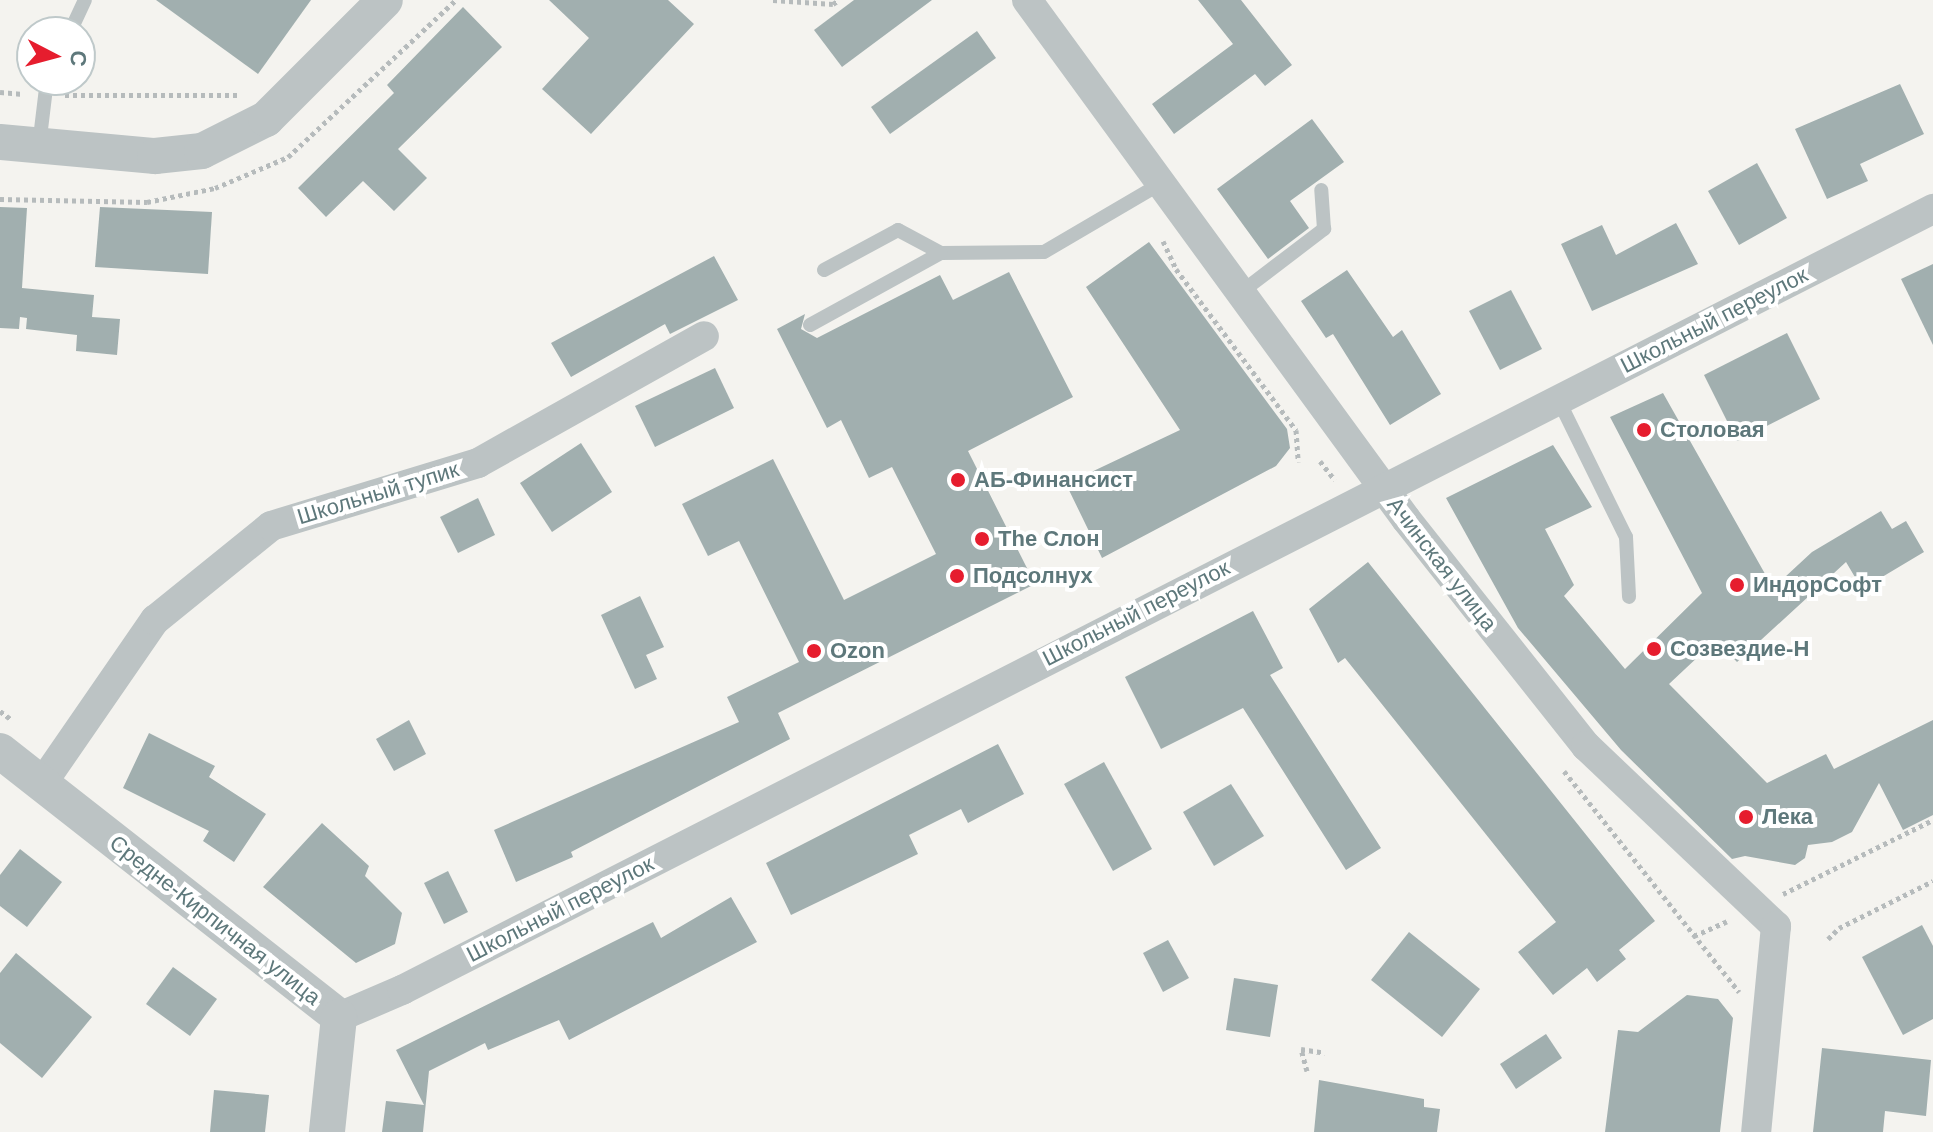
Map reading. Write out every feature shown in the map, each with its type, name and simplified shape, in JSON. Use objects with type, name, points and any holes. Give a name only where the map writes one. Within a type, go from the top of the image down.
[{"type":"street","points":[[0,142],[155,156],[202,151],[266,119],[385,0]]},
{"type":"street","name":"Ачинская улица","points":[[1027,0],[1382,487],[1586,746],[1776,926],[1756,1132]]},
{"type":"street","name":"Школьный переулок","points":[[339,1017],[402,990],[1382,487],[1933,209]]},
{"type":"street","name":"Школьный тупик","points":[[41,785],[155,620],[271,526],[478,463],[704,336]]},
{"type":"street","name":"Средне-Кирпичная улица","points":[[0,751],[339,1017],[327,1132]]},
{"type":"lane","points":[[39,146],[45,96]]},
{"type":"lane","points":[[810,325],[941,253],[1044,252],[1160,184]]},
{"type":"lane","points":[[1240,293],[1324,229],[1321,190]]},
{"type":"lane","points":[[824,270],[898,230],[941,253]]},
{"type":"lane","points":[[1557,399],[1626,537],[1629,597]]},
{"type":"path","points":[[773,0],[833,4],[839,0]]},
{"type":"path","points":[[96,90],[254,95]]},
{"type":"path","points":[[1320,461],[1336,481]]},
{"type":"path","points":[[1560,765],[1740,993],[1738,1009]]},
{"type":"path","points":[[1778,896],[1933,820]]},
{"type":"path","points":[[1828,939],[1839,928],[1933,881]]},
{"type":"path","points":[[1694,936],[1732,918]]},
{"type":"path","points":[[1307,1071],[1301,1049],[1325,1053]]},
{"type":"building","points":[[156,0],[311,0],[258,74]]},
{"type":"building","points":[[549,0],[668,0],[694,24],[591,134],[542,89],[589,38]]},
{"type":"building","points":[[854,0],[932,0],[842,67],[814,30]]},
{"type":"building","points":[[1198,0],[1241,0],[1292,65],[1265,86],[1255,74],[1174,134],[1152,104],[1233,44]]},
{"type":"building","points":[[463,7],[502,47],[398,149],[427,178],[394,211],[363,181],[326,217],[298,188],[394,93],[387,85]]},
{"type":"building","points":[[977,31],[996,58],[890,134],[871,107]]},
{"type":"building","points":[[1900,84],[1924,134],[1860,164],[1868,181],[1827,199],[1795,129]]},
{"type":"building","points":[[1312,119],[1344,162],[1290,201],[1309,228],[1268,259],[1217,189]]},
{"type":"building","points":[[1757,163],[1787,218],[1739,245],[1708,191]]},
{"type":"building","points":[[0,207],[27,208],[22,288],[94,295],[92,317],[120,319],[117,355],[76,351],[77,335],[26,329],[27,318],[20,317],[19,329],[0,328]]},
{"type":"building","points":[[100,207],[212,212],[208,274],[95,267]]},
{"type":"building","points":[[1676,223],[1698,264],[1592,311],[1561,244],[1602,225],[1616,255]]},
{"type":"building","points":[[1149,242],[1287,429],[1290,448],[1276,466],[1102,558],[1066,484],[1180,430],[1086,287]]},
{"type":"building","points":[[714,256],[738,300],[670,334],[665,324],[571,377],[551,343]]},
{"type":"building","points":[[1933,264],[1933,345],[1901,279]]},
{"type":"building","points":[[1347,270],[1393,337],[1402,330],[1441,394],[1390,425],[1333,334],[1326,338],[1301,301]]},
{"type":"building","points":[[1009,272],[1073,397],[968,451],[1035,584],[778,713],[790,739],[571,852],[573,857],[516,882],[494,830],[739,722],[727,697],[799,662],[739,541],[708,556],[682,504],[773,459],[844,600],[936,554],[892,467],[869,478],[841,420],[827,428],[777,329],[805,314],[801,329],[817,338],[940,275],[953,300]]},
{"type":"building","points":[[1511,290],[1542,349],[1500,370],[1469,311]]},
{"type":"building","points":[[1787,333],[1820,399],[1737,441],[1704,375]]},
{"type":"building","points":[[715,368],[734,408],[655,447],[635,406]]},
{"type":"building","points":[[1663,393],[1773,588],[1812,552],[1881,511],[1892,529],[1906,521],[1924,552],[1862,589],[1846,562],[1737,662],[1716,640],[1669,684],[1767,783],[1826,754],[1834,769],[1933,720],[1933,815],[1903,830],[1879,783],[1852,832],[1832,842],[1808,845],[1805,858],[1795,865],[1745,856],[1732,859],[1621,750],[1518,628],[1446,498],[1553,445],[1592,507],[1545,529],[1574,585],[1564,596],[1625,669],[1702,593],[1610,417]]},
{"type":"building","points":[[581,443],[612,492],[552,532],[520,483]]},
{"type":"building","points":[[478,498],[495,535],[458,553],[440,517]]},
{"type":"building","points":[[1368,562],[1655,921],[1619,950],[1626,959],[1597,982],[1587,968],[1553,995],[1518,952],[1556,922],[1345,658],[1338,663],[1309,609]]},
{"type":"building","points":[[640,596],[664,647],[646,655],[657,679],[635,689],[601,615]]},
{"type":"building","points":[[1253,611],[1283,668],[1270,675],[1381,848],[1346,870],[1243,708],[1161,749],[1125,677]]},
{"type":"building","points":[[409,720],[426,754],[394,771],[376,739]]},
{"type":"building","points":[[149,733],[215,766],[209,777],[266,814],[234,862],[203,841],[209,831],[123,788]]},
{"type":"building","points":[[998,744],[1024,794],[968,823],[961,809],[909,835],[918,854],[791,915],[766,863]]},
{"type":"building","points":[[1104,762],[1152,849],[1113,871],[1064,784]]},
{"type":"building","points":[[1231,784],[1264,836],[1214,866],[1183,812]]},
{"type":"building","points":[[322,823],[369,866],[365,876],[402,913],[395,944],[356,963],[263,887]]},
{"type":"building","points":[[20,849],[62,882],[27,927],[0,906],[0,875]]},
{"type":"building","points":[[448,871],[468,912],[444,924],[424,883]]},
{"type":"building","points":[[731,897],[757,942],[569,1040],[559,1020],[488,1050],[485,1043],[429,1071],[423,1132],[382,1132],[386,1101],[424,1105],[396,1050],[653,922],[661,938]]},
{"type":"building","points":[[1922,925],[1933,946],[1933,1019],[1903,1035],[1862,957]]},
{"type":"building","points":[[1409,932],[1480,989],[1442,1037],[1371,980]]},
{"type":"building","points":[[1168,940],[1189,978],[1163,992],[1143,953]]},
{"type":"building","points":[[16,953],[92,1017],[42,1078],[0,1043],[0,973]]},
{"type":"building","points":[[173,967],[217,999],[190,1036],[146,1004]]},
{"type":"building","points":[[1234,978],[1278,985],[1270,1037],[1226,1030]]},
{"type":"building","points":[[1687,995],[1718,999],[1733,1018],[1720,1132],[1605,1132],[1618,1030],[1638,1032]]},
{"type":"building","points":[[1546,1034],[1562,1058],[1516,1089],[1500,1064]]},
{"type":"building","points":[[1822,1048],[1931,1060],[1926,1116],[1885,1111],[1883,1132],[1813,1132]]},
{"type":"building","points":[[1319,1080],[1424,1099],[1424,1107],[1440,1109],[1437,1132],[1314,1132]]},
{"type":"building","points":[[214,1090],[269,1095],[265,1132],[210,1132]]},
{"type":"place","name":"Столовая","points":[[1644,430]]},
{"type":"place","name":"АБ-Финансист","points":[[958,480]]},
{"type":"place","name":"The Слон","points":[[982,539]]},
{"type":"place","name":"Подсолнух","points":[[957,576]]},
{"type":"place","name":"ИндорСофт","points":[[1737,585]]},
{"type":"place","name":"Созвездие-Н","points":[[1654,649]]},
{"type":"place","name":"Ozon","points":[[814,651]]},
{"type":"place","name":"Лека","points":[[1746,817]]}]
